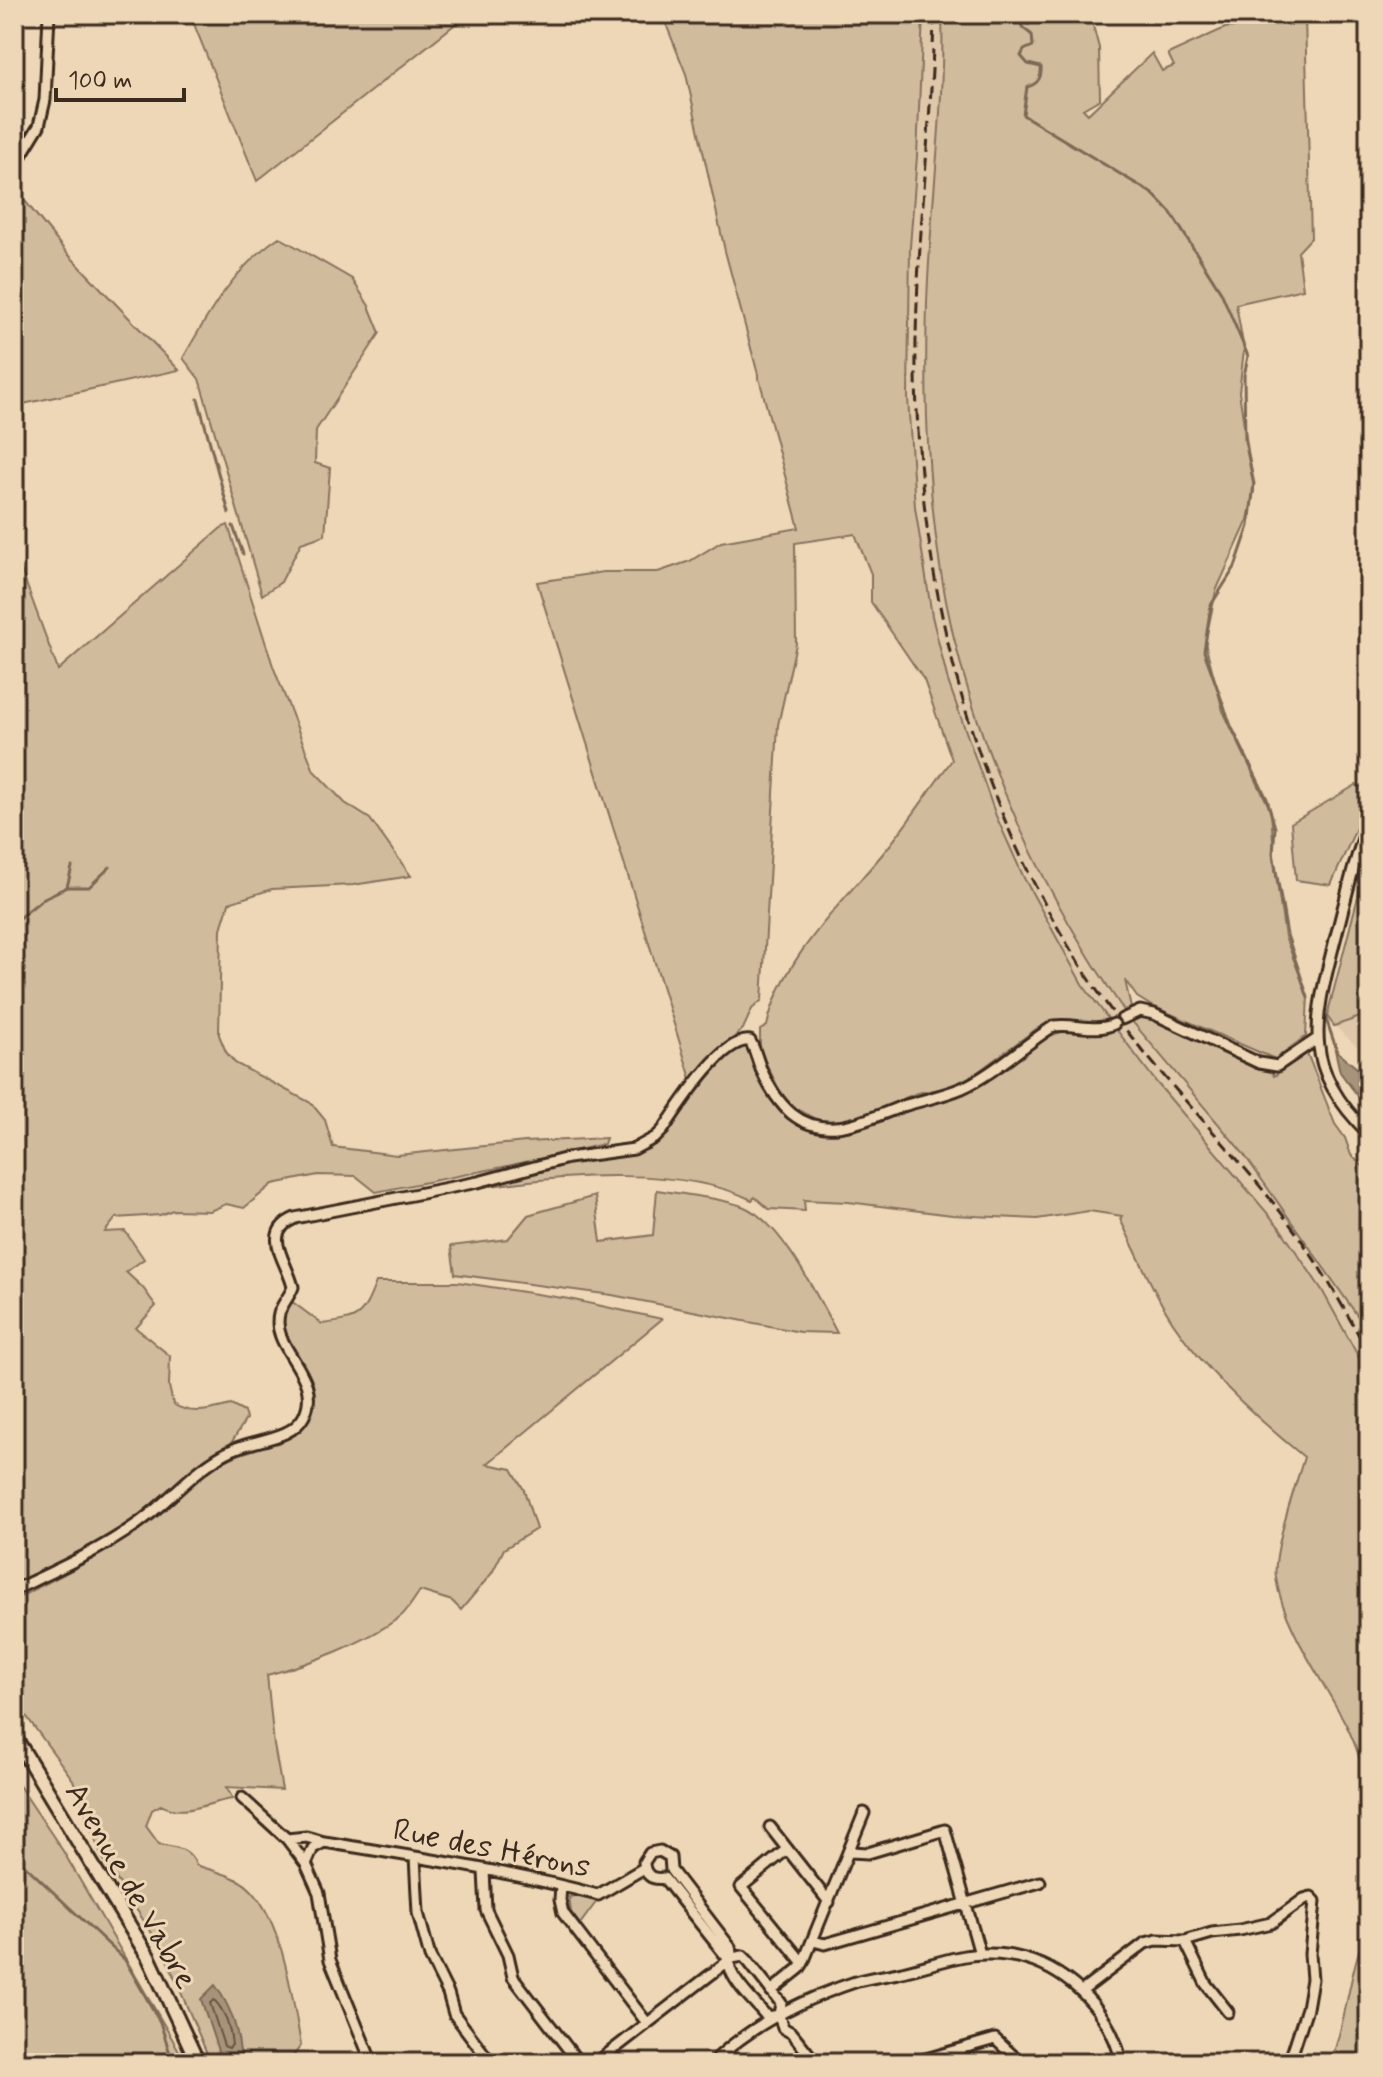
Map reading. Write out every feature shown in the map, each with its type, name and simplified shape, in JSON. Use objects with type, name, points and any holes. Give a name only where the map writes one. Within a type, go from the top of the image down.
[{"type":"main road","name":"Avenue de Vabre","points":[[14,1736],[149,1958],[198,2063]]},
{"type":"street","points":[[14,214],[17,155],[39,126],[45,100],[49,14]]},
{"type":"street","points":[[1369,823],[1358,849],[1321,995],[1317,1039],[1330,1086],[1342,1106],[1369,1134]]},
{"type":"street","points":[[14,1590],[95,1551],[140,1522],[205,1466],[234,1449],[286,1433],[304,1417],[309,1397],[307,1383],[280,1334],[279,1315],[293,1287],[278,1248],[277,1231],[283,1223],[295,1218],[478,1182],[568,1158],[634,1149],[656,1137],[721,1055],[731,1044],[744,1039],[753,1046],[761,1070],[780,1103],[812,1125],[833,1128],[855,1125],[903,1106],[964,1088],[1054,1026],[1068,1024],[1104,1029],[1140,1011],[1154,1014],[1259,1063],[1277,1066],[1317,1039]]},
{"type":"street","points":[[242,1798],[287,1839],[306,1864],[319,1893],[330,1960],[366,2055],[372,2063]]},
{"type":"street","points":[[771,1991],[803,1963],[851,1852],[864,1813]]},
{"type":"street","points":[[770,1827],[829,1902]]},
{"type":"street","points":[[851,1852],[868,1853],[945,1830],[980,1954]]},
{"type":"street","name":"Rue des Hérons","points":[[287,1839],[306,1837],[598,1895],[644,1868],[650,1853],[663,1852],[670,1857],[671,1870],[730,1947],[732,1958]]},
{"type":"street","points":[[306,1864],[313,1848],[324,1842]]},
{"type":"street","points":[[787,1849],[741,1887],[803,1963]]},
{"type":"street","points":[[415,1857],[418,1913],[430,1957],[448,1993],[454,2014],[491,2063]]},
{"type":"street","points":[[644,1868],[652,1878],[664,1878],[723,1953],[732,1958]]},
{"type":"street","points":[[484,1871],[486,1910],[508,1955],[513,1977],[579,2063]]},
{"type":"street","points":[[813,1941],[825,1944],[1040,1882]]},
{"type":"street","points":[[561,1886],[563,1913],[647,2023]]},
{"type":"street","points":[[1082,1991],[1145,1943],[1185,1941],[1271,1923],[1311,1897],[1315,1901],[1309,1969],[1312,1979],[1307,2008],[1289,2063]]},
{"type":"street","points":[[1185,1941],[1206,1984],[1228,2012]]},
{"type":"street","points":[[712,2063],[737,2042],[779,2015],[830,1991],[858,1981],[980,1954],[1006,1955],[1037,1963],[1082,1991],[1102,2014],[1122,2063]]},
{"type":"street","points":[[596,2063],[732,1958],[743,1956],[781,2003],[779,2015]]},
{"type":"street","points":[[732,1958],[730,1969],[753,2000],[767,2017],[785,2017],[792,2033],[816,2063]]},
{"type":"street","points":[[912,2063],[995,2039],[1021,2063]]},
{"type":"shaded area","points":[[190,14],[468,14],[257,181]]},
{"type":"shaded area","points":[[662,14],[923,14],[910,247],[908,398],[915,507],[932,616],[948,681],[996,816],[1024,878],[1082,984],[1157,1083],[1280,1228],[1322,1290],[1369,1376],[1369,1787],[1346,1725],[1294,1632],[1276,1578],[1281,1536],[1304,1457],[1247,1407],[1192,1349],[1158,1297],[1120,1219],[1122,1216],[1089,1211],[1037,1219],[952,1215],[848,1202],[804,1200],[805,1211],[769,1209],[755,1197],[752,1200],[724,1189],[693,1182],[624,1176],[489,1184],[559,1162],[649,1149],[674,1124],[704,1081],[728,1056],[743,1046],[756,1061],[774,1104],[782,1113],[806,1128],[834,1132],[847,1131],[961,1094],[1046,1037],[1077,1030],[1075,1020],[1050,1022],[952,1087],[917,1093],[852,1120],[830,1122],[815,1119],[795,1108],[782,1096],[760,1051],[760,1030],[767,1026],[786,976],[801,953],[890,845],[952,760],[924,680],[871,602],[871,574],[855,534],[795,543],[796,644],[778,725],[762,1000],[752,1009],[743,1029],[691,1079],[537,582],[603,572],[658,572],[690,561],[721,542],[799,528],[725,251],[686,74]]},
{"type":"shaded area","points":[[923,14],[942,14],[943,51],[927,302],[926,360],[933,499],[941,567],[973,700],[996,770],[1034,856],[1101,978],[1138,1031],[1243,1153],[1329,1271],[1369,1332],[1369,1376],[1357,1352],[1229,1166],[1157,1083],[1082,984],[1024,878],[996,816],[948,681],[932,616],[915,507],[908,398],[910,247]]},
{"type":"shaded area","points":[[942,14],[1090,14],[1099,48],[1100,99],[1083,109],[1088,114],[1152,53],[1162,71],[1174,66],[1168,54],[1225,28],[1305,17],[1311,238],[1298,252],[1303,289],[1236,304],[1244,350],[1239,392],[1254,490],[1248,520],[1216,591],[1205,643],[1223,711],[1271,811],[1275,869],[1285,937],[1308,996],[1306,1036],[1275,1059],[1150,1005],[1137,997],[1125,980],[1131,1008],[1125,1012],[1069,924],[1021,831],[982,734],[966,684],[938,553],[927,428],[927,303],[941,87]]},
{"type":"shaded area","points":[[25,201],[66,252],[179,370],[14,406],[14,252],[21,227],[21,203]]},
{"type":"shaded area","points":[[279,237],[352,279],[369,306],[380,333],[316,430],[315,463],[330,468],[325,535],[301,543],[281,582],[262,595],[199,379],[183,358],[213,307],[236,276]]},
{"type":"shaded area","points":[[14,424],[23,459],[24,496],[16,556],[58,670],[228,525],[273,666],[314,771],[345,803],[370,819],[411,876],[353,885],[272,889],[229,903],[221,929],[219,1035],[235,1063],[311,1103],[325,1120],[333,1147],[397,1155],[525,1142],[606,1138],[604,1144],[376,1192],[356,1176],[318,1175],[273,1184],[244,1208],[226,1204],[210,1211],[173,1210],[160,1215],[116,1218],[105,1232],[125,1231],[144,1259],[126,1272],[156,1306],[136,1328],[170,1356],[169,1386],[173,1404],[194,1411],[231,1405],[244,1412],[246,1419],[228,1448],[210,1456],[136,1518],[49,1570],[14,1584]]},
{"type":"shaded area","points":[[1356,785],[1369,789],[1369,799],[1331,885],[1296,880],[1291,823]]},
{"type":"shaded area","points":[[1369,854],[1369,1014],[1334,1026],[1327,1016]]},
{"type":"shaded area","points":[[1369,1014],[1369,1057],[1334,1026]]},
{"type":"shaded area","points":[[1130,1019],[1156,1020],[1254,1068],[1272,1072],[1274,1076],[1307,1053],[1335,1124],[1345,1138],[1351,1155],[1369,1172],[1369,1332],[1243,1153]]},
{"type":"shaded area","points":[[657,1190],[722,1200],[756,1214],[771,1227],[797,1262],[837,1333],[800,1332],[612,1295],[455,1274],[451,1246],[508,1239],[528,1215],[595,1196],[601,1242],[653,1235]]},
{"type":"shaded area","points":[[376,1282],[458,1282],[569,1299],[662,1319],[487,1464],[512,1469],[524,1490],[536,1529],[504,1549],[492,1573],[461,1610],[452,1601],[420,1591],[401,1616],[371,1635],[319,1659],[267,1675],[282,1790],[226,1787],[233,1799],[188,1809],[170,1809],[161,1805],[152,1810],[146,1826],[159,1844],[182,1849],[196,1865],[238,1880],[253,1892],[275,1930],[289,1979],[301,2045],[292,2058],[278,2057],[277,2063],[211,2063],[163,1950],[102,1857],[73,1780],[24,1713],[14,1705],[14,1600],[127,1538],[220,1463],[298,1431],[310,1414],[312,1398],[284,1329],[285,1315],[291,1301],[322,1324],[344,1320],[363,1310]]},
{"type":"shaded area","points":[[14,1778],[63,1851],[181,2054],[182,2063],[14,2063]]},
{"type":"shaded area","points":[[569,1897],[597,1901],[580,1924],[571,1912]]},
{"type":"shaded area","points":[[1369,1926],[1369,2063],[1330,2063],[1357,1959]]},
{"type":"water","points":[[1335,1050],[1369,1078],[1369,1111],[1340,1072]]},
{"type":"water","points":[[215,1985],[234,2022],[241,2063],[222,2063],[201,1999]]},
{"type":"waterway","points":[[1034,14],[1029,24],[1021,23],[1032,35],[1033,46],[1024,50],[1021,56],[1028,64],[1041,67],[1041,74],[1037,82],[1027,87],[1023,115],[1153,194],[1171,213],[1221,292],[1248,356],[1244,376],[1245,441],[1254,484],[1249,526],[1235,567],[1211,605],[1204,651],[1231,726],[1267,799],[1275,828],[1273,853],[1287,935],[1308,998]]},
{"type":"waterway","points":[[198,399],[229,513]]},
{"type":"waterway","points":[[233,526],[243,554]]},
{"type":"waterway","points":[[67,887],[72,867]]},
{"type":"waterway","points":[[14,922],[44,898],[67,887],[89,887],[110,867]]},
{"type":"waterway","points":[[1324,1013],[1337,1051]]},
{"type":"waterway","points":[[14,1855],[125,1960],[160,2022],[173,2063]]},
{"type":"railway","points":[[934,14],[917,298],[918,423],[925,509],[938,594],[956,677],[982,759],[1013,839],[1051,916],[1096,989],[1144,1052],[1297,1234],[1369,1354]]}]
